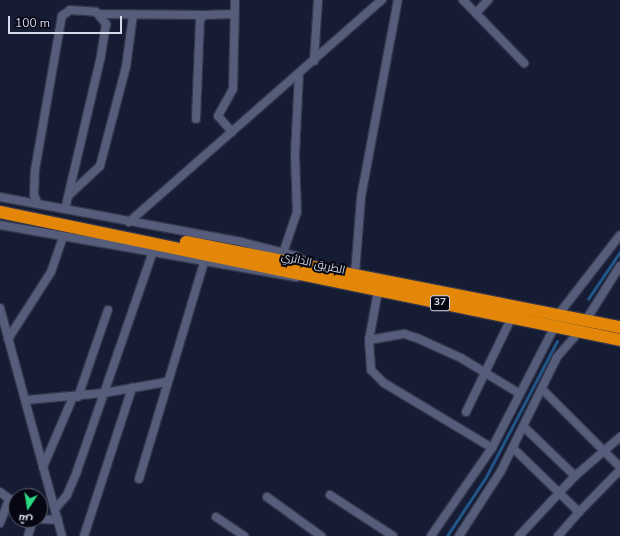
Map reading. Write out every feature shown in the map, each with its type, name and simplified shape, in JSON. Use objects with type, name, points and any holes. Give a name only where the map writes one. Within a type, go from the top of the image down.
[{"type":"highway","name":"الطريق الدائري","points":[[0,205],[309,270],[378,291],[512,317],[556,320],[586,320],[620,327]]},
{"type":"highway","name":"الطريق الدائري","points":[[0,212],[262,260],[282,256],[309,270],[355,274],[556,320],[580,332],[620,340]]},
{"type":"street","points":[[232,132],[218,116],[233,89],[235,0]]},
{"type":"street","points":[[314,60],[318,0]]},
{"type":"street","points":[[130,222],[300,74],[380,0]]},
{"type":"street","points":[[355,274],[361,197],[398,0]]},
{"type":"street","points":[[464,0],[524,63]]},
{"type":"street","points":[[476,13],[488,0]]},
{"type":"street","points":[[38,204],[34,195],[35,170],[62,16],[70,10],[101,14],[133,15],[235,14]]},
{"type":"street","points":[[65,210],[70,194],[101,56],[106,24],[101,14]]},
{"type":"street","points":[[70,194],[100,166],[126,68],[133,15]]},
{"type":"street","points":[[196,119],[203,15]]},
{"type":"street","points":[[0,197],[130,222],[282,256],[298,199],[295,155],[300,74]]},
{"type":"street","points":[[0,225],[279,277],[309,270]]},
{"type":"street","points":[[431,536],[492,448],[556,320],[620,235]]},
{"type":"street","points":[[8,339],[51,272],[63,236]]},
{"type":"street","points":[[54,509],[72,483],[152,254]]},
{"type":"street","points":[[139,479],[166,382],[204,264]]},
{"type":"street","points":[[586,320],[620,266]]},
{"type":"street","points":[[378,291],[369,340],[368,360],[376,377],[492,448]]},
{"type":"street","points":[[0,308],[2,327],[8,339],[26,400],[62,536]]},
{"type":"street","points":[[43,466],[76,397],[108,310]]},
{"type":"street","points":[[466,412],[512,317]]},
{"type":"street","points":[[464,534],[514,448],[557,358],[580,332]]},
{"type":"street","points":[[369,340],[404,334],[417,338],[485,373],[520,394]]},
{"type":"street","points":[[26,400],[76,397],[166,382]]},
{"type":"street","points":[[84,536],[132,388]]},
{"type":"street","points":[[543,390],[620,467]]},
{"type":"street","points":[[524,427],[575,476]]},
{"type":"street","points":[[519,536],[575,476],[620,437]]},
{"type":"street","points":[[514,448],[579,512]]},
{"type":"street","points":[[558,536],[620,470]]},
{"type":"street","points":[[0,492],[8,498]]},
{"type":"street","points":[[330,495],[393,536]]},
{"type":"street","points":[[267,497],[321,536]]},
{"type":"street","points":[[0,523],[8,502]]},
{"type":"street","points":[[216,517],[244,536]]},
{"type":"street","points":[[48,520],[58,520]]},
{"type":"waterway","points":[[588,299],[620,252]]},
{"type":"waterway","points":[[447,536],[486,477],[557,341]]}]
